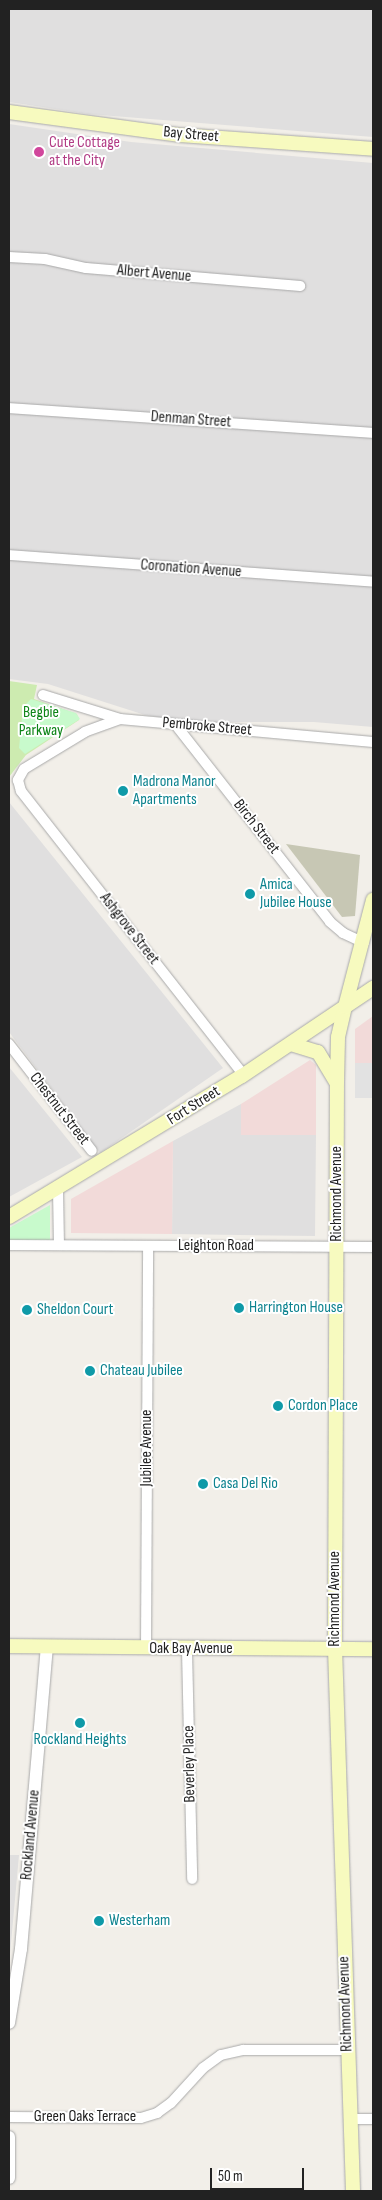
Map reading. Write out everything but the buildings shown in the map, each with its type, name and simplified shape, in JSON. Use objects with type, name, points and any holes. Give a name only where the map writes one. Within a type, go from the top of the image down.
[{"type":"main road","name":"Bay Street","points":[[9,112],[180,134],[373,150]]},
{"type":"main road","name":"Richmond Avenue","points":[[353,2191],[335,1649],[337,1082],[338,1037],[364,944],[372,925],[373,900]]},
{"type":"main road","name":"Fort Street","points":[[9,1217],[244,1075],[373,988]]},
{"type":"main road","points":[[290,1044],[318,1052],[337,1082]]},
{"type":"main road","name":"Oak Bay Avenue","points":[[9,1646],[187,1650],[373,1649]]},
{"type":"street","name":"Albert Avenue","points":[[9,257],[45,259],[86,268],[300,286]]},
{"type":"street","name":"Denman Street","points":[[9,408],[373,433]]},
{"type":"street","name":"Coronation Avenue","points":[[9,555],[373,582]]},
{"type":"street","name":"Pembroke Street","points":[[44,695],[120,719],[373,742]]},
{"type":"street","name":"Ashgrove Street","points":[[120,719],[77,736],[24,768],[18,780],[21,791],[244,1075]]},
{"type":"street","name":"Birch Street","points":[[176,724],[330,922],[343,934],[364,944]]},
{"type":"street","name":"Chestnut Street","points":[[9,1044],[92,1151]]},
{"type":"street","points":[[58,1189],[59,1245]]},
{"type":"street","name":"Leighton Road","points":[[9,1245],[373,1247]]},
{"type":"street","name":"Jubilee Avenue","points":[[146,1649],[148,1246]]},
{"type":"street","name":"Rockland Avenue","points":[[9,2023],[21,1949],[47,1647]]},
{"type":"street","name":"Beverley Place","points":[[187,1650],[192,1879]]},
{"type":"street","name":"Green Oaks Terrace","points":[[9,2116],[140,2118],[157,2113],[171,2103],[203,2068],[221,2056],[243,2050],[348,2050]]},
{"type":"street","points":[[351,2119],[373,2119]]},
{"type":"street","points":[[9,2137],[9,2178]]},
{"type":"shaded area","points":[[9,9],[373,9],[373,137],[88,114],[9,102]]},
{"type":"shaded area","points":[[9,124],[131,142],[373,163],[373,727],[314,722],[190,722],[145,715],[48,684],[9,679]]},
{"type":"shaded area","points":[[9,802],[223,1068],[100,1153],[9,1032]]},
{"type":"shaded area","points":[[286,844],[360,855],[355,916],[342,917]]},
{"type":"shaded area","points":[[373,1016],[373,1098],[355,1098],[355,1029]]},
{"type":"shaded area","points":[[310,1060],[316,1065],[316,1135],[241,1135],[241,1104]]},
{"type":"shaded area","points":[[355,1063],[373,1063],[373,1098],[355,1098]]},
{"type":"shaded area","points":[[9,1067],[82,1157],[9,1197]]},
{"type":"shaded area","points":[[241,1104],[241,1135],[316,1135],[315,1236],[172,1234],[173,1141]]},
{"type":"shaded area","points":[[173,1141],[172,1234],[71,1233],[71,1199]]},
{"type":"shaded area","points":[[9,1855],[19,1855],[10,1954],[9,1954]]},
{"type":"green space","points":[[9,681],[37,685],[34,699],[77,714],[79,720],[26,755],[9,777]]},
{"type":"green space","name":"Begbie Parkway","points":[[31,699],[76,713],[80,719],[25,754],[19,748],[23,707]]},
{"type":"green space","points":[[50,1205],[50,1240],[9,1242],[9,1228]]},
{"type":"place","name":"Cute Cottage at the City","points":[[39,152]]},
{"type":"place","name":"Madrona Manor Apartments","points":[[123,791]]},
{"type":"place","name":"Amica Jubilee House","points":[[250,894]]},
{"type":"place","name":"Harrington House","points":[[239,1308]]},
{"type":"place","name":"Sheldon Court","points":[[27,1310]]},
{"type":"place","name":"Chateau Jubilee","points":[[90,1371]]},
{"type":"place","name":"Cordon Place","points":[[278,1406]]},
{"type":"place","name":"Casa Del Rio","points":[[203,1484]]},
{"type":"place","name":"Rockland Heights","points":[[80,1723]]},
{"type":"place","name":"Westerham","points":[[99,1921]]}]
